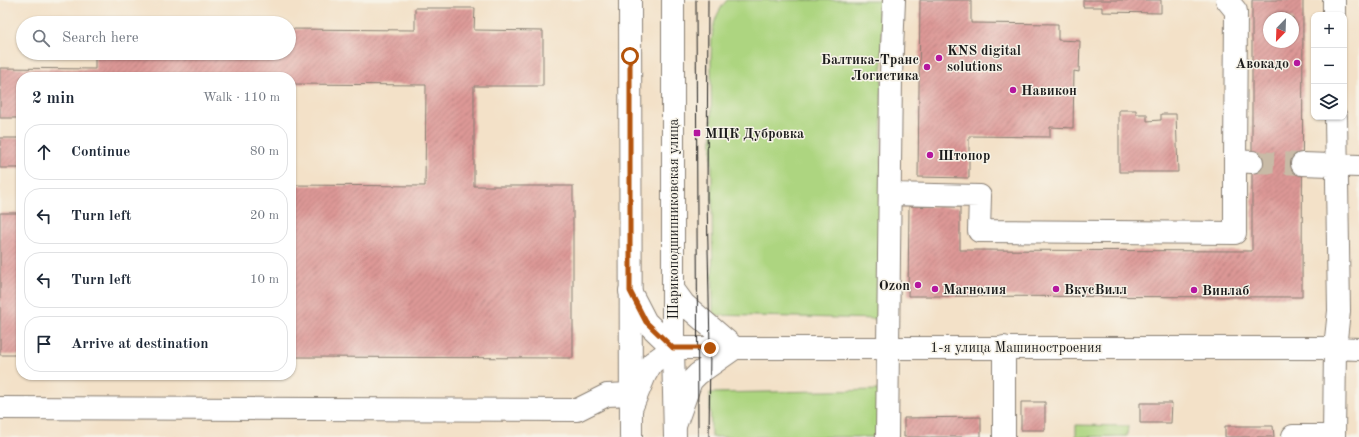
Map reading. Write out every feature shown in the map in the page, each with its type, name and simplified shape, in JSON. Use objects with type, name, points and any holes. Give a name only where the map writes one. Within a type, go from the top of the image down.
[{"type":"street","points":[[630,0],[630,401],[632,437]]},
{"type":"street","points":[[888,437],[891,75],[894,0]]},
{"type":"street","points":[[890,194],[980,196],[979,230],[1235,233],[1244,162],[1236,10],[1227,0]]},
{"type":"street","points":[[1334,0],[1334,12]]},
{"type":"street","name":"Шарикоподшипниковская улица","points":[[672,1],[673,348],[675,432]]},
{"type":"street","points":[[1294,437],[1334,437],[1335,348],[1339,310],[1336,120]]},
{"type":"street","points":[[1302,164],[1359,166]]},
{"type":"street","points":[[673,289],[684,304],[735,348],[698,374],[691,381],[675,432]]},
{"type":"street","points":[[630,291],[646,322],[673,348],[652,364],[630,401]]},
{"type":"street","points":[[1004,347],[1004,437]]},
{"type":"street","name":"1-я улица Машиностроения","points":[[673,348],[1004,347],[1359,349]]},
{"type":"street","points":[[0,408],[577,410],[608,396],[630,401]]},
{"type":"green space","points":[[727,0],[882,0],[881,319],[713,315],[711,59],[713,28],[718,14]]},
{"type":"green space","points":[[882,390],[881,437],[711,437],[710,393]]},
{"type":"green space","points":[[1076,425],[1128,426],[1127,436],[1076,437]]},
{"type":"building","points":[[920,0],[971,0],[971,23],[1058,24],[1058,40],[1080,41],[1079,72],[1074,71],[1073,128],[1050,127],[1050,137],[969,136],[969,178],[918,177]]},
{"type":"building","points":[[1083,0],[1161,0],[1161,13],[1102,12],[1102,7],[1083,7]]},
{"type":"building","points":[[1252,0],[1303,0],[1302,297],[908,296],[909,206],[960,207],[960,250],[1252,251]]},
{"type":"building","points":[[415,8],[475,8],[474,30],[543,31],[543,86],[474,86],[474,186],[573,186],[573,358],[296,357],[296,185],[425,186],[426,85],[296,84],[296,72],[16,72],[16,118],[0,118],[0,68],[95,69],[95,60],[296,60],[296,29],[415,30]]},
{"type":"building","points":[[1119,110],[1136,110],[1136,114],[1147,114],[1147,121],[1161,120],[1161,114],[1176,114],[1178,172],[1119,172]]},
{"type":"building","points":[[0,138],[16,138],[16,168],[0,168]]},
{"type":"building","points":[[0,213],[16,213],[16,355],[0,355]]},
{"type":"building","points":[[1021,402],[1045,402],[1045,430],[1021,430]]},
{"type":"building","points":[[1140,403],[1172,403],[1171,423],[1140,423]]},
{"type":"building","points":[[981,417],[981,437],[904,437],[904,418]]},
{"type":"building","points":[[1225,426],[1273,426],[1274,437],[1225,437]]},
{"type":"tunnel","points":[[1252,162],[1302,164]]},
{"type":"tram line","points":[[696,0],[698,437]]},
{"type":"tram line","points":[[708,0],[707,198],[710,348],[709,437]]},
{"type":"place","name":"KNS digital solutions","points":[[939,58]]},
{"type":"place","name":"Авокадо","points":[[1297,63]]},
{"type":"place","name":"Балтика-Транс Логистика","points":[[927,67]]},
{"type":"place","name":"Навикон","points":[[1013,90]]},
{"type":"place","name":"МЦК Дубровка","points":[[697,133]]},
{"type":"place","name":"Штопор","points":[[930,155]]},
{"type":"place","name":"Ozon","points":[[918,285]]},
{"type":"place","name":"Магнолия","points":[[935,289]]},
{"type":"place","name":"ВкусВилл","points":[[1056,289]]},
{"type":"place","name":"Винлаб","points":[[1194,290]]},
{"type":"route","points":[[630,56],[630,291],[646,322],[673,348],[710,348]]}]
